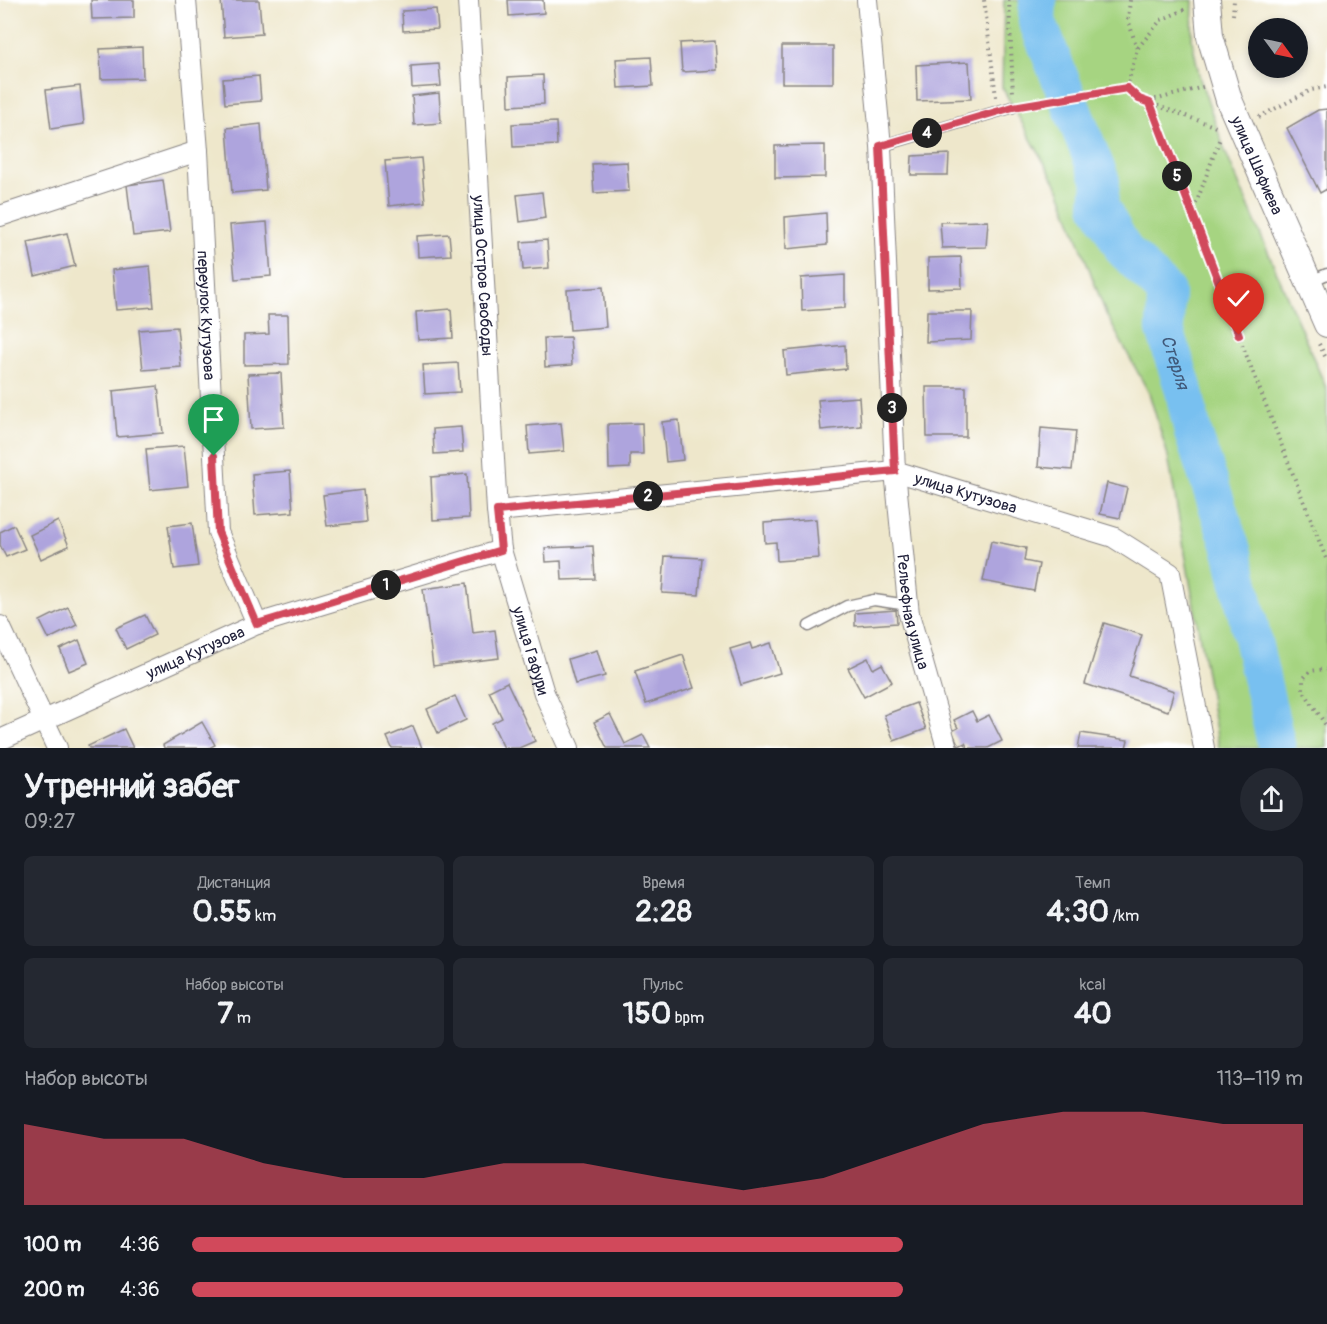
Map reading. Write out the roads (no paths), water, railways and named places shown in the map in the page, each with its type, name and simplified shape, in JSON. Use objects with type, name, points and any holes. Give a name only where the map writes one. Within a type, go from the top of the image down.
[{"type":"street","name":"переулок Кутузова","points":[[186,0],[198,151],[218,532],[257,624]]},
{"type":"street","name":"улица Остров Свободы","points":[[468,0],[501,550]]},
{"type":"street","name":"Рельефная улица","points":[[867,0],[880,146],[895,471],[908,605],[947,748]]},
{"type":"street","name":"улица Шафиева","points":[[1201,2],[1229,100],[1318,278],[1321,330]]},
{"type":"street","points":[[0,216],[198,151]]},
{"type":"street","name":"улица Кутузова","points":[[497,511],[895,471],[1113,537],[1170,573],[1204,748]]},
{"type":"street","name":"улица Кутузова","points":[[0,740],[257,624],[501,550]]},
{"type":"street","name":"улица Гафури","points":[[501,550],[544,693],[569,748]]},
{"type":"street","points":[[0,626],[57,748]]},
{"type":"lane","points":[[880,146],[1013,107]]},
{"type":"lane","points":[[809,626],[847,606],[874,600],[908,605]]},
{"type":"waterway","name":"Стерля","points":[[1038,0],[1037,21],[1101,181],[1099,205],[1124,250],[1166,292],[1165,330],[1183,387],[1193,433],[1233,553],[1277,748]]}]
